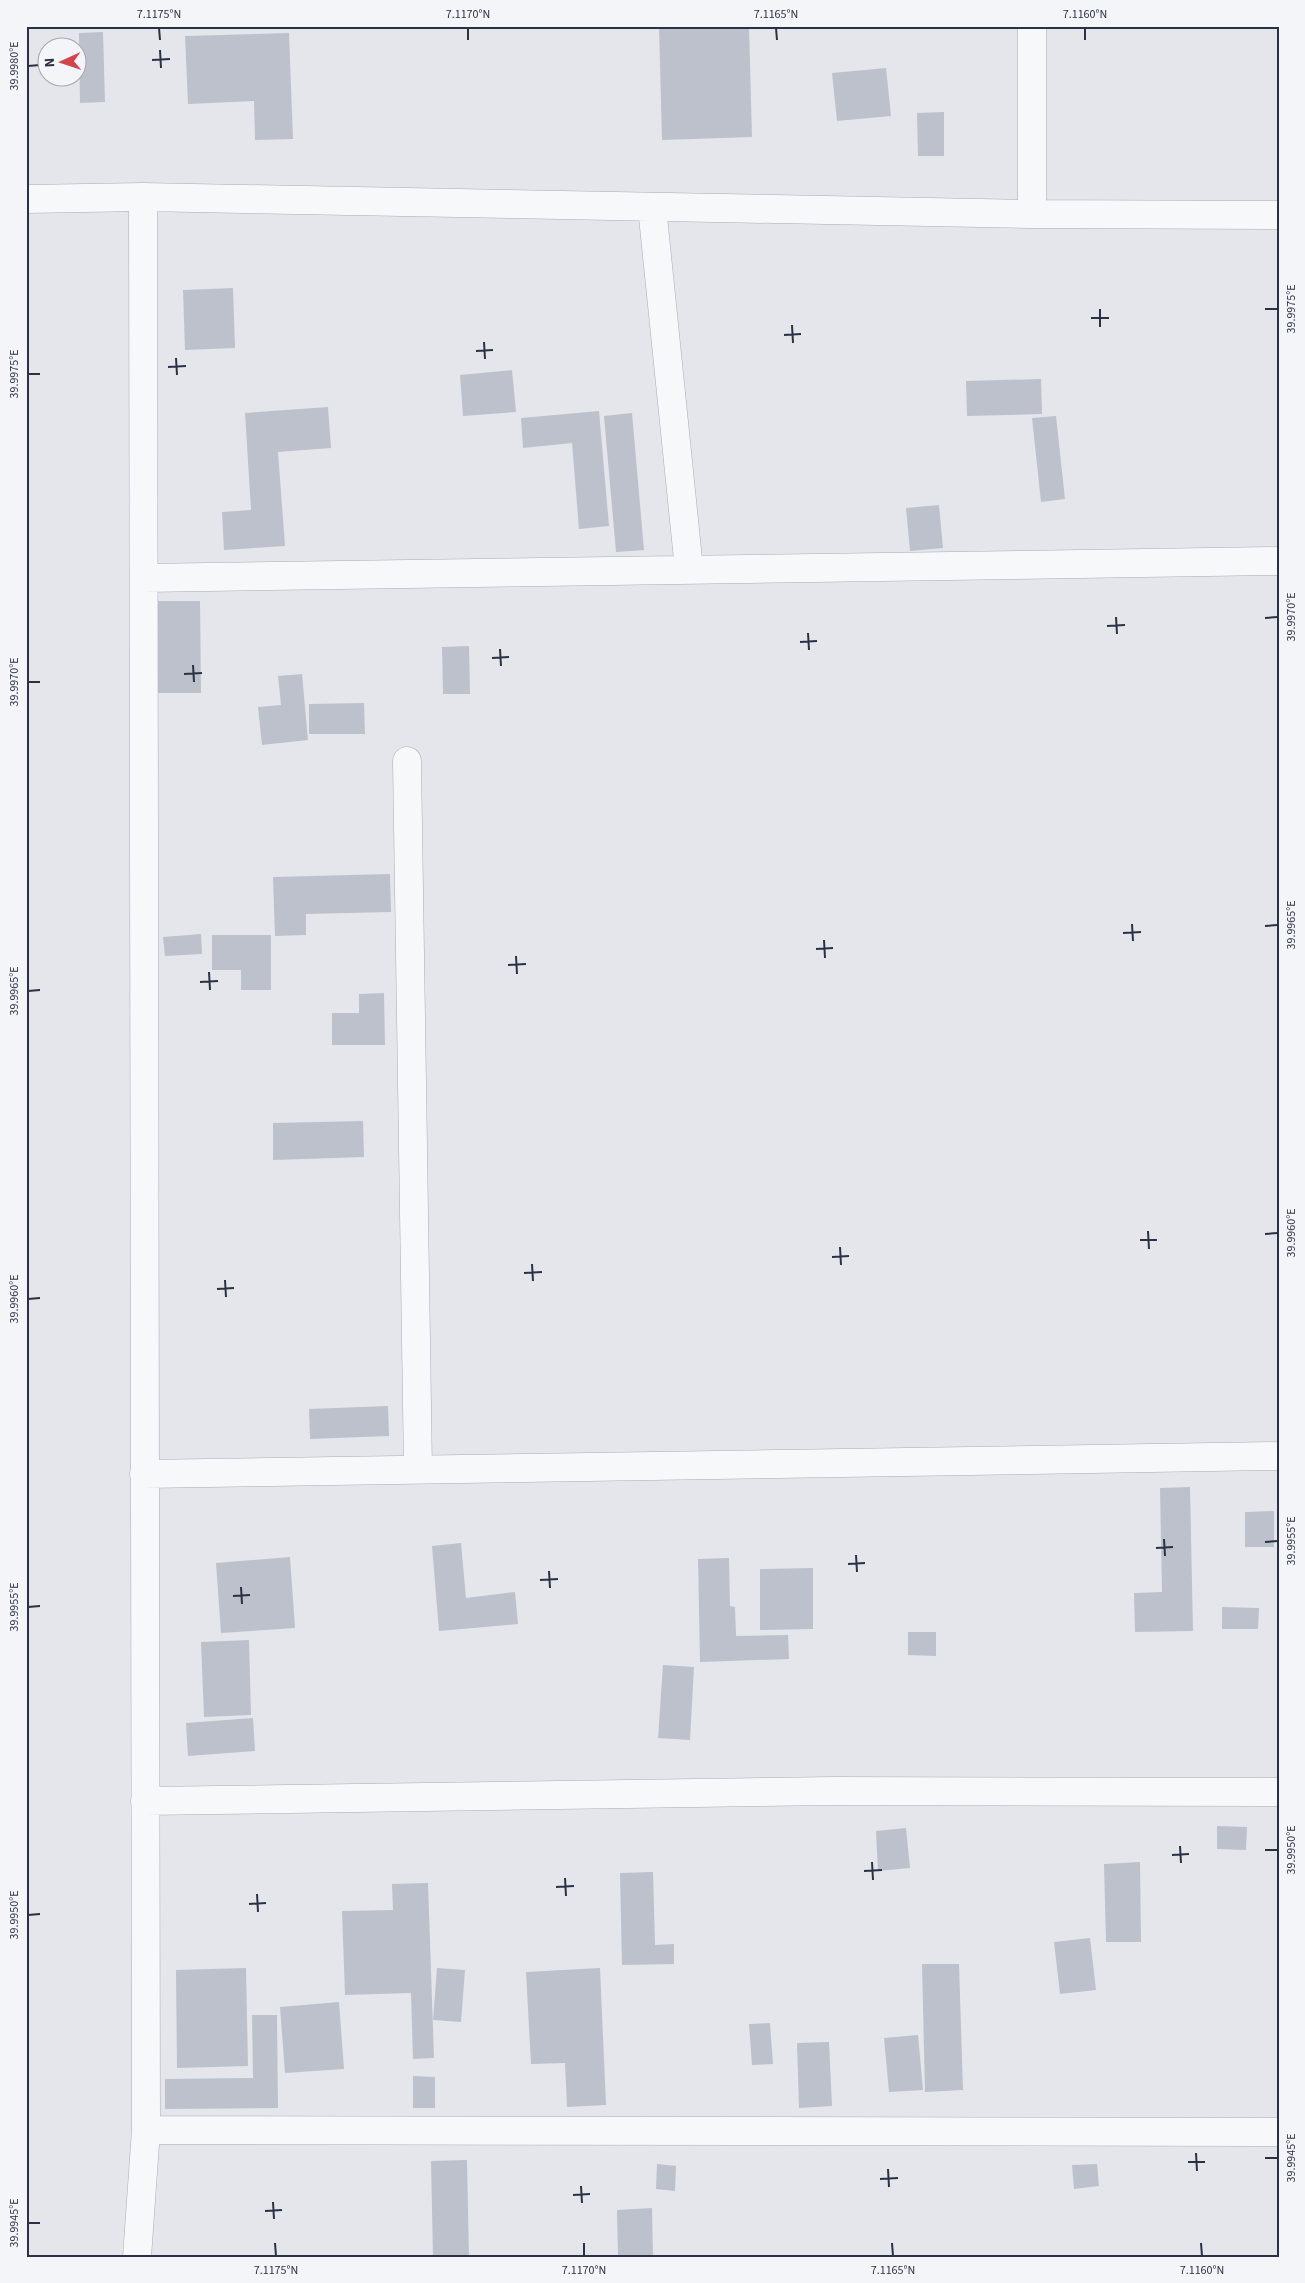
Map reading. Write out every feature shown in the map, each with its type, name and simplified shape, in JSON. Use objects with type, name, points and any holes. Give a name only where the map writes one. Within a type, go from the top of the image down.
[{"type":"street","points":[[1032,26],[1032,214]]},
{"type":"street","points":[[26,199],[143,198],[1032,214],[1279,215]]},
{"type":"street","points":[[137,2257],[146,2130],[143,198]]},
{"type":"street","points":[[652,207],[689,570]]},
{"type":"street","points":[[144,578],[1279,561]]},
{"type":"street","points":[[407,760],[418,1469]]},
{"type":"street","points":[[144,1474],[1279,1456]]},
{"type":"street","points":[[145,1801],[834,1792],[1279,1792]]},
{"type":"street","points":[[146,2130],[1279,2132]]},
{"type":"building","points":[[659,26],[749,26],[752,137],[662,140]]},
{"type":"building","points":[[103,32],[105,102],[80,103],[80,88],[88,88],[88,38],[79,38],[79,33]]},
{"type":"building","points":[[289,33],[293,139],[255,140],[254,101],[188,104],[185,36]]},
{"type":"building","points":[[886,68],[891,116],[837,121],[832,73]]},
{"type":"building","points":[[944,112],[944,156],[918,156],[917,113]]},
{"type":"building","points":[[233,288],[235,348],[185,350],[183,290]]},
{"type":"building","points":[[512,370],[516,412],[463,416],[460,375]]},
{"type":"building","points":[[1041,379],[1042,414],[967,416],[966,381]]},
{"type":"building","points":[[328,407],[331,448],[278,452],[285,546],[224,550],[222,512],[251,510],[245,413]]},
{"type":"building","points":[[599,411],[609,526],[579,529],[572,443],[523,448],[521,418]]},
{"type":"building","points":[[632,413],[644,550],[616,552],[604,416]]},
{"type":"building","points":[[1056,416],[1065,499],[1041,502],[1032,418]]},
{"type":"building","points":[[939,505],[943,548],[910,551],[906,508]]},
{"type":"building","points":[[157,601],[200,601],[201,693],[158,693]]},
{"type":"building","points":[[469,646],[470,694],[443,694],[442,647]]},
{"type":"building","points":[[302,674],[308,740],[262,745],[258,707],[281,705],[278,676]]},
{"type":"building","points":[[364,703],[365,734],[309,734],[309,704]]},
{"type":"building","points":[[390,874],[391,912],[306,914],[306,935],[275,936],[273,877]]},
{"type":"building","points":[[201,934],[202,954],[165,956],[163,937]]},
{"type":"building","points":[[212,935],[271,935],[271,990],[241,990],[241,970],[212,970]]},
{"type":"building","points":[[384,993],[385,1045],[332,1045],[332,1013],[359,1013],[359,994]]},
{"type":"building","points":[[363,1121],[364,1157],[273,1160],[273,1123]]},
{"type":"building","points":[[388,1406],[389,1436],[310,1439],[309,1409]]},
{"type":"building","points":[[1190,1487],[1193,1631],[1135,1632],[1134,1593],[1162,1592],[1160,1488]]},
{"type":"building","points":[[1274,1511],[1274,1547],[1245,1547],[1245,1512]]},
{"type":"building","points":[[461,1543],[466,1598],[515,1592],[518,1624],[439,1631],[432,1546]]},
{"type":"building","points":[[290,1557],[295,1628],[221,1633],[216,1563]]},
{"type":"building","points":[[729,1558],[730,1606],[735,1607],[736,1636],[788,1635],[789,1659],[700,1662],[698,1559]]},
{"type":"building","points":[[813,1568],[813,1629],[760,1630],[760,1569]]},
{"type":"building","points":[[1222,1607],[1259,1608],[1258,1629],[1222,1629]]},
{"type":"building","points":[[908,1632],[936,1632],[936,1656],[908,1655]]},
{"type":"building","points":[[249,1640],[251,1715],[204,1717],[201,1642]]},
{"type":"building","points":[[663,1665],[694,1667],[690,1740],[658,1738]]},
{"type":"building","points":[[253,1718],[255,1751],[188,1756],[186,1723]]},
{"type":"building","points":[[1217,1826],[1247,1827],[1246,1850],[1217,1849]]},
{"type":"building","points":[[906,1828],[910,1868],[878,1871],[876,1831]]},
{"type":"building","points":[[1140,1862],[1141,1942],[1106,1942],[1104,1864]]},
{"type":"building","points":[[653,1872],[655,1945],[674,1944],[674,1964],[622,1965],[620,1873]]},
{"type":"building","points":[[428,1883],[434,2058],[413,2059],[411,1993],[345,1995],[342,1911],[393,1910],[392,1884]]},
{"type":"building","points":[[1090,1938],[1096,1990],[1060,1994],[1054,1942]]},
{"type":"building","points":[[922,1964],[959,1964],[963,2090],[925,2092]]},
{"type":"building","points":[[246,1968],[248,2066],[177,2068],[176,1970]]},
{"type":"building","points":[[437,1968],[465,1970],[461,2022],[433,2020]]},
{"type":"building","points":[[600,1968],[606,2105],[567,2107],[565,2063],[531,2064],[526,1972]]},
{"type":"building","points":[[339,2002],[344,2069],[285,2073],[280,2007]]},
{"type":"building","points":[[252,2015],[277,2015],[278,2108],[165,2109],[165,2079],[253,2078]]},
{"type":"building","points":[[770,2023],[773,2064],[752,2065],[749,2024]]},
{"type":"building","points":[[918,2035],[923,2090],[889,2092],[884,2038]]},
{"type":"building","points":[[829,2042],[832,2106],[799,2108],[797,2043]]},
{"type":"building","points":[[413,2076],[435,2077],[435,2108],[413,2108]]},
{"type":"building","points":[[467,2160],[469,2257],[433,2257],[431,2161]]},
{"type":"building","points":[[657,2164],[676,2166],[675,2191],[656,2189]]},
{"type":"building","points":[[1097,2164],[1099,2186],[1074,2189],[1072,2165]]},
{"type":"building","points":[[652,2208],[653,2257],[618,2257],[617,2210]]}]
